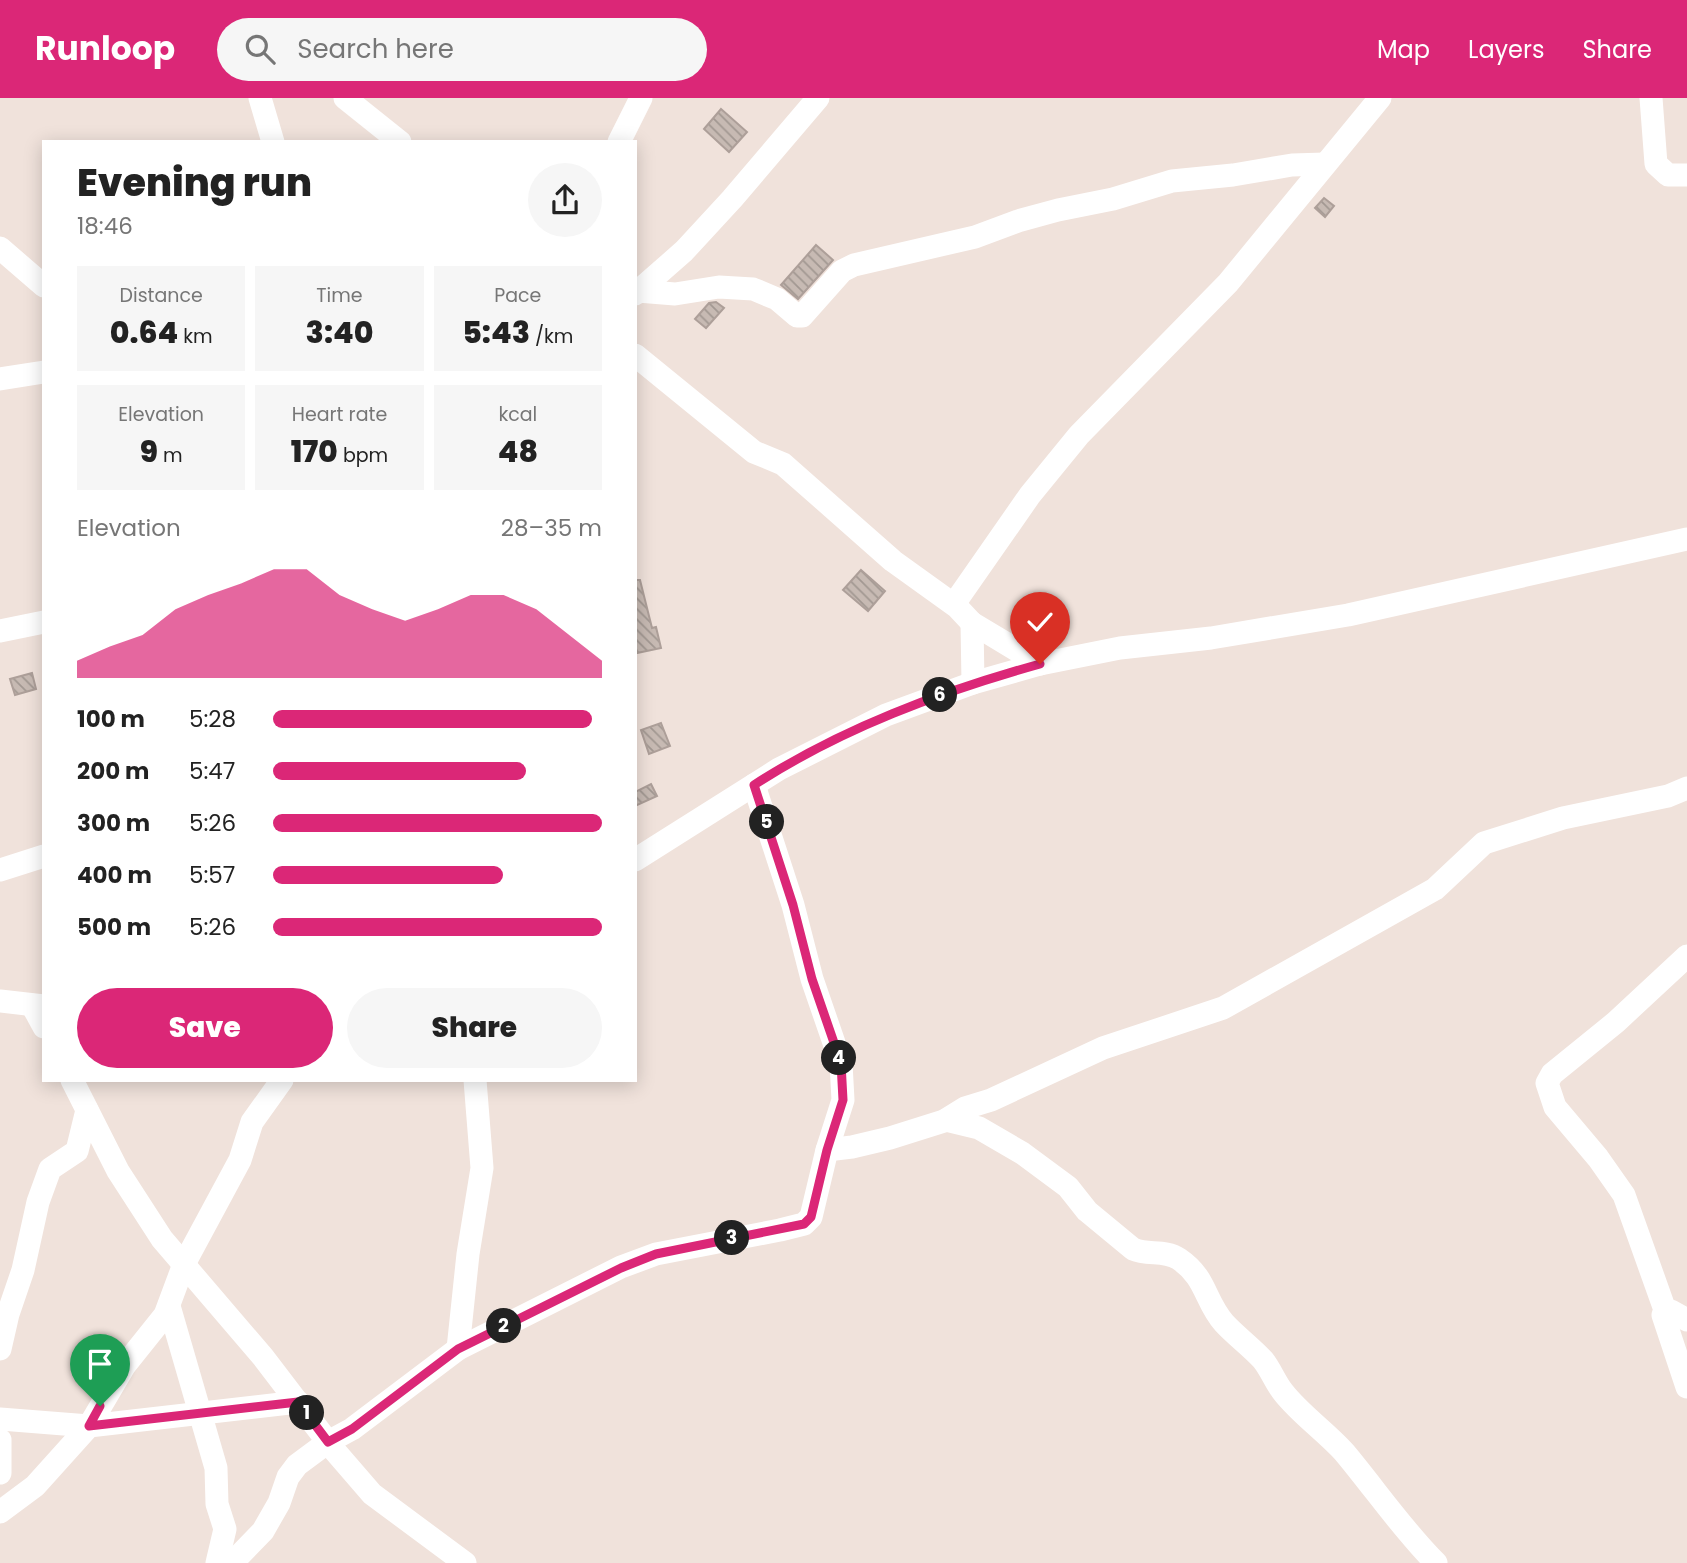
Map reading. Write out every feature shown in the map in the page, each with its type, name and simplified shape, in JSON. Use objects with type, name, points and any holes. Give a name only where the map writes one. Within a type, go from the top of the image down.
[{"type":"street","points":[[260,98],[271,140]]},
{"type":"street","points":[[345,98],[386,139]]},
{"type":"street","points":[[621,140],[641,98]]},
{"type":"street","points":[[637,293],[684,251],[818,98]]},
{"type":"street","points":[[954,604],[1030,495],[1079,435],[1228,283],[1380,98]]},
{"type":"street","points":[[1651,98],[1656,164],[1668,175],[1687,175]]},
{"type":"street","points":[[637,293],[675,294],[719,287],[753,289],[777,299],[797,316],[802,316],[842,271],[854,265],[975,237],[1018,221],[1113,199],[1172,181],[1233,175],[1292,165],[1325,164]]},
{"type":"street","points":[[0,248],[42,284]]},
{"type":"street","points":[[640,368],[754,452],[783,464],[893,561],[954,604],[972,623],[1040,664]]},
{"type":"street","points":[[0,379],[42,372]]},
{"type":"street","points":[[637,859],[779,769],[886,715],[973,683],[1040,664],[1120,648],[1210,638],[1348,615],[1687,539]]},
{"type":"street","points":[[0,631],[42,622]]},
{"type":"street","points":[[972,623],[973,683]]},
{"type":"street","points":[[232,1563],[263,1531],[279,1503],[288,1477],[297,1465],[328,1442],[352,1429],[458,1349],[621,1268],[656,1254],[804,1224],[811,1217],[827,1150],[843,1100],[841,1063],[812,979],[796,915],[754,785]]},
{"type":"street","points":[[827,1150],[890,1138],[946,1120],[965,1108],[991,1100],[1103,1048],[1223,1008],[1435,889],[1484,843],[1563,818],[1668,796],[1687,788]]},
{"type":"street","points":[[0,870],[42,857]]},
{"type":"street","points":[[1687,956],[1616,1022],[1552,1074],[1547,1083],[1555,1107],[1598,1158],[1624,1195],[1665,1310],[1663,1315],[1687,1387]]},
{"type":"street","points":[[0,1000],[38,1005]]},
{"type":"street","points":[[73,1082],[118,1171],[162,1239],[263,1357],[372,1494],[465,1563]]},
{"type":"street","points":[[0,1512],[35,1486],[89,1426],[139,1344],[155,1329],[169,1306],[184,1264],[240,1160],[252,1122],[281,1082]]},
{"type":"street","points":[[458,1349],[468,1254],[482,1168],[473,1082]]},
{"type":"street","points":[[0,1349],[8,1314],[23,1270],[38,1202],[50,1169],[77,1151],[87,1110]]},
{"type":"street","points":[[946,1120],[979,1128],[1022,1153],[1068,1188],[1087,1211],[1133,1249],[1141,1253],[1165,1252],[1193,1269],[1215,1312],[1245,1345],[1261,1358],[1283,1391],[1342,1450],[1402,1526],[1436,1563]]},
{"type":"street","points":[[169,1306],[216,1468],[217,1504],[226,1529],[218,1563]]},
{"type":"street","points":[[1665,1310],[1687,1320]]},
{"type":"street","points":[[0,1419],[89,1426],[298,1402]]},
{"type":"street","points":[[0,1440],[0,1473]]},
{"type":"building","points":[[721,109],[747,132],[729,152],[704,129]]},
{"type":"building","points":[[1324,198],[1334,206],[1325,217],[1315,208]]},
{"type":"building","points":[[816,245],[833,260],[798,299],[781,285]]},
{"type":"building","points":[[716,302],[724,308],[706,328],[695,319],[709,303]]},
{"type":"building","points":[[861,570],[885,591],[868,611],[843,590]]},
{"type":"building","points":[[637,580],[640,580],[652,628],[656,627],[661,648],[637,653]]},
{"type":"building","points":[[32,673],[36,689],[15,695],[10,679]]},
{"type":"building","points":[[661,723],[670,746],[649,754],[641,730]]},
{"type":"building","points":[[651,784],[657,796],[637,805],[637,791]]},
{"type":"route","points":[[100,1406],[89,1426],[298,1402],[328,1442],[352,1429],[458,1349],[621,1268],[656,1254],[804,1224],[811,1217],[827,1150],[843,1100],[841,1063],[812,979],[802,934],[754,785],[779,769],[886,715],[973,683],[1040,664]]}]
